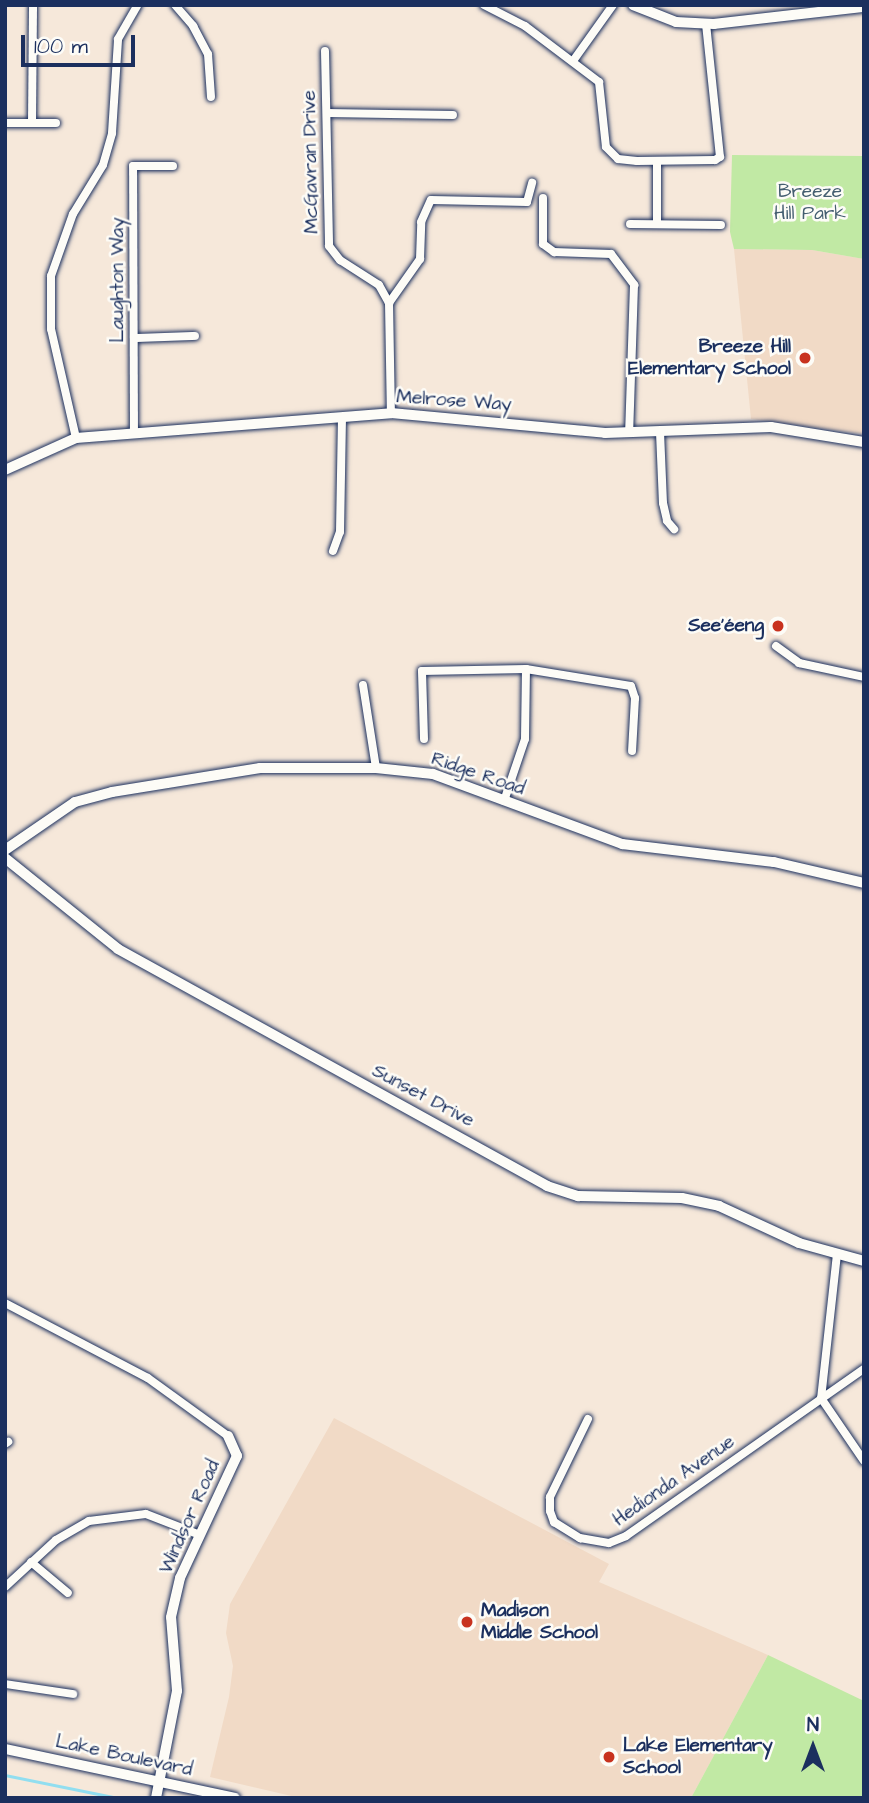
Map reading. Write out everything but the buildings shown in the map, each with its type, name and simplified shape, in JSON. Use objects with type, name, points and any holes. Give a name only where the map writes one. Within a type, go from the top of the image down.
[{"type":"main road","name":"Sunset Drive","points":[[5,858],[118,949],[547,1186],[578,1196],[681,1198],[719,1206],[799,1243],[864,1261]]},
{"type":"main road","name":"Lake Boulevard","points":[[5,1749],[235,1798]]},
{"type":"street","points":[[32,123],[33,5]]},
{"type":"street","points":[[76,438],[51,329],[51,275],[73,214],[103,165],[112,134],[118,38],[138,5]]},
{"type":"street","points":[[175,5],[193,26],[208,54],[211,97]]},
{"type":"street","points":[[484,5],[525,26],[599,83],[606,147],[618,159],[715,160],[720,157],[706,24]]},
{"type":"street","points":[[573,61],[613,5]]},
{"type":"street","points":[[633,5],[676,22],[706,24],[864,7]]},
{"type":"street","name":"McGavran Drive","points":[[325,51],[329,246],[340,260],[379,285],[389,303]]},
{"type":"street","points":[[327,113],[453,115]]},
{"type":"street","points":[[5,123],[56,123]]},
{"type":"street","points":[[657,161],[657,224]]},
{"type":"street","name":"Laughton Way","points":[[134,434],[133,166],[173,166]]},
{"type":"street","points":[[391,413],[389,303],[420,259],[422,222],[431,200],[527,202],[532,183]]},
{"type":"street","points":[[543,198],[543,244],[554,252],[611,254],[634,285],[629,433]]},
{"type":"street","points":[[630,224],[721,225]]},
{"type":"street","points":[[134,338],[195,336]]},
{"type":"street","name":"Melrose Way","points":[[5,470],[76,438],[391,413],[629,433],[771,427],[864,442]]},
{"type":"street","points":[[333,551],[340,533],[342,417]]},
{"type":"street","points":[[660,432],[663,503],[667,521],[674,528]]},
{"type":"street","points":[[776,646],[799,663],[864,677]]},
{"type":"street","points":[[424,739],[422,671],[527,669],[631,687],[635,698],[632,751]]},
{"type":"street","points":[[504,800],[525,738],[527,669]]},
{"type":"street","points":[[363,685],[376,768]]},
{"type":"street","name":"Ridge Road","points":[[5,850],[75,802],[112,792],[260,768],[376,768],[433,774],[622,844],[774,862],[864,883]]},
{"type":"street","points":[[837,1254],[821,1398],[864,1461]]},
{"type":"street","points":[[5,1303],[148,1378],[228,1436]]},
{"type":"street","name":"Hedionda Avenue","points":[[587,1419],[550,1497],[550,1511],[554,1522],[580,1538],[600,1544],[626,1536],[864,1369]]},
{"type":"street","name":"Windsor Road","points":[[156,1798],[177,1691],[171,1617],[180,1578],[237,1455],[228,1436]]},
{"type":"street","points":[[5,1587],[71,1530],[121,1514],[167,1520],[200,1535]]},
{"type":"street","points":[[31,1562],[68,1593]]},
{"type":"street","points":[[5,1684],[73,1695]]},
{"type":"shaded area","name":"Breeze Hill Elementary School","points":[[734,249],[812,250],[864,259],[864,434],[751,419]]},
{"type":"shaded area","points":[[334,1418],[609,1564],[599,1582],[768,1655],[691,1798],[300,1798],[210,1777],[229,1697],[233,1666],[226,1633],[230,1604]]},
{"type":"green space","name":"Breeze Hill Park","points":[[732,155],[864,156],[864,259],[812,250],[734,249],[730,232]]},
{"type":"green space","points":[[768,1655],[864,1701],[864,1798],[691,1798]]},
{"type":"waterway","points":[[5,1775],[118,1798]]},
{"type":"place","name":"Breeze Hill Elementary School","points":[[805,358]]},
{"type":"place","name":"See'éeng","points":[[778,626]]},
{"type":"place","name":"Madison Middle School","points":[[467,1622]]},
{"type":"place","name":"Lake Elementary School","points":[[609,1757]]}]
